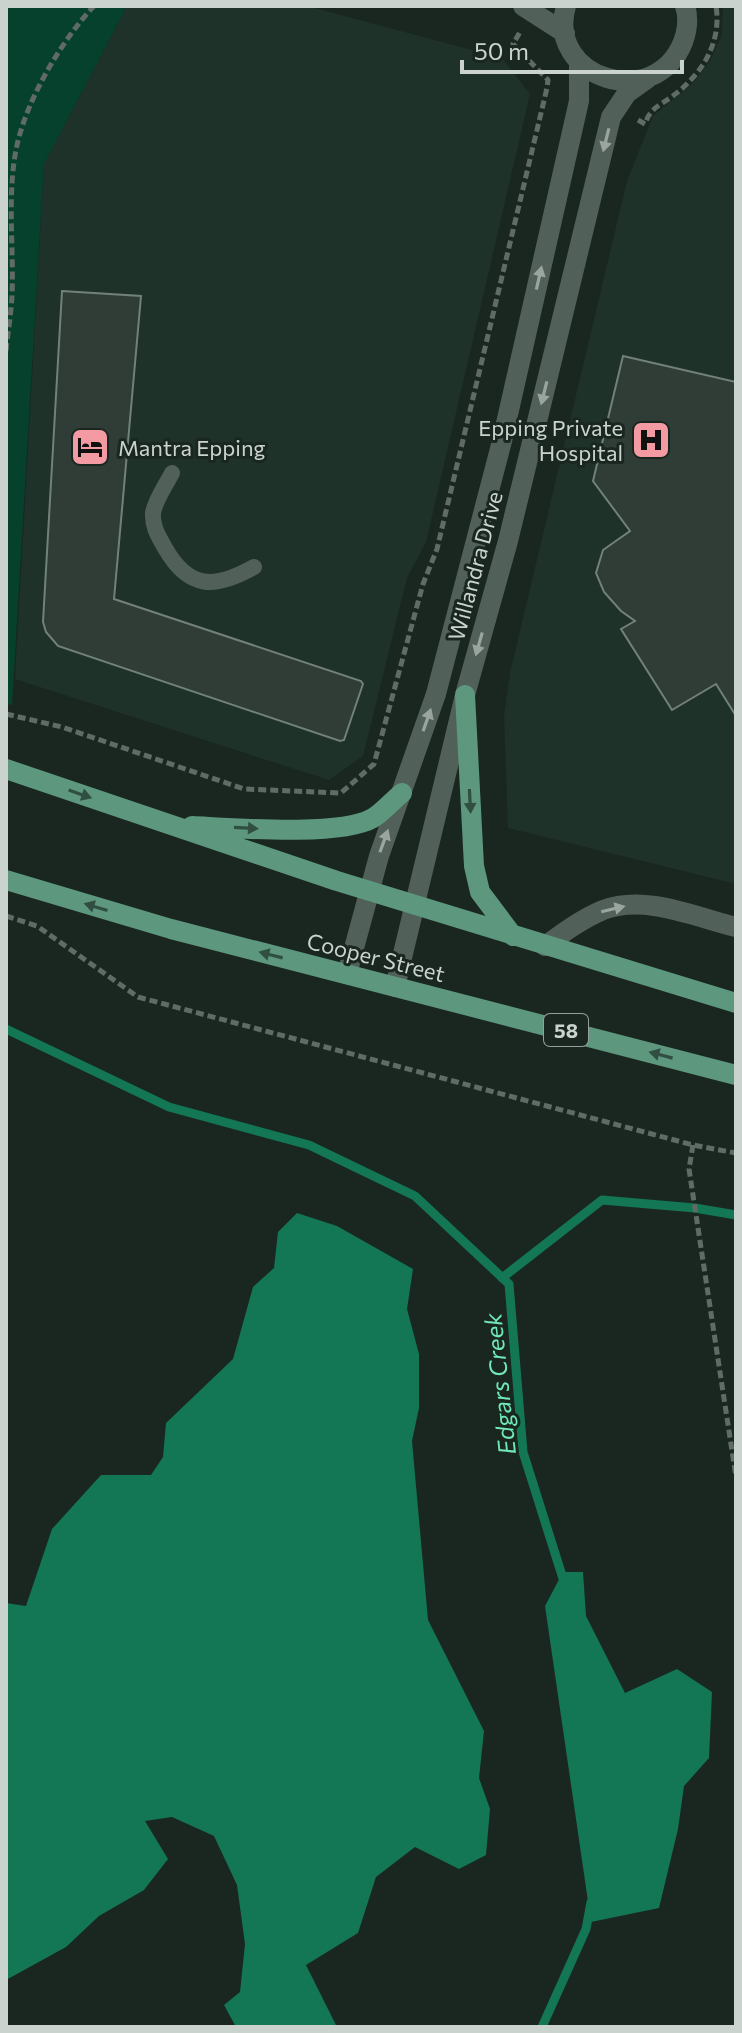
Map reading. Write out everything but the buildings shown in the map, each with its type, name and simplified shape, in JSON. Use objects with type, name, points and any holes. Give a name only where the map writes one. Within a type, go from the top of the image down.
[{"type":"main road","points":[[465,695],[474,866],[480,892],[513,936]]},
{"type":"main road","points":[[6,769],[369,890],[736,1003]]},
{"type":"main road","points":[[168,825],[279,830],[347,826],[372,818],[402,793]]},
{"type":"main road","name":"Cooper Street","points":[[6,880],[171,929],[736,1075]]},
{"type":"street","points":[[566,6],[565,33],[570,49],[579,62],[594,74],[611,80],[630,82],[648,78]]},
{"type":"street","name":"Willandra Drive","points":[[395,987],[465,695],[508,541],[611,117],[627,93],[666,67],[679,52],[686,33],[685,6]]},
{"type":"street","points":[[527,8],[565,33]]},
{"type":"street","name":"Willandra Drive","points":[[347,974],[369,890],[436,694],[502,441],[579,101],[579,62]]},
{"type":"street","points":[[545,946],[581,921],[607,909],[643,903],[736,927]]},
{"type":"lane","points":[[172,473],[153,516],[154,529],[176,567],[187,577],[214,582],[233,579],[254,567]]},
{"type":"path","points":[[6,351],[12,297],[12,202],[16,149],[45,77],[78,23],[94,6]]},
{"type":"path","points":[[6,714],[62,727],[244,789],[341,793],[374,764],[423,584],[437,549],[547,88],[548,80],[513,44],[525,26],[527,8]]},
{"type":"path","points":[[6,916],[37,926],[138,997],[693,1145],[736,1153]]},
{"type":"path","points":[[693,1145],[689,1169],[736,1477]]},
{"type":"shaded area","points":[[6,6],[127,6],[44,164],[12,705],[6,704]]},
{"type":"shaded area","points":[[127,6],[307,6],[502,58],[530,94],[426,542],[407,578],[363,756],[329,780],[15,679],[44,164]]},
{"type":"shaded area","name":"Epping Private Hospital","points":[[723,6],[736,6],[736,884],[508,828],[504,716],[510,673],[627,181],[653,116],[693,83],[710,61],[722,34]]},
{"type":"shaded area","points":[[297,1213],[337,1226],[413,1269],[407,1309],[419,1354],[419,1408],[412,1441],[428,1620],[484,1731],[479,1778],[490,1809],[486,1855],[459,1869],[415,1847],[376,1877],[358,1933],[306,1965],[337,2027],[236,2027],[224,2005],[240,1992],[245,1944],[237,1885],[214,1836],[172,1817],[145,1821],[168,1859],[144,1890],[99,1916],[66,1947],[6,1980],[6,1603],[26,1606],[52,1529],[101,1475],[151,1475],[163,1457],[166,1423],[233,1359],[253,1287],[274,1268],[278,1232]]},
{"type":"shaded area","points":[[563,1572],[583,1572],[586,1616],[625,1693],[677,1669],[712,1692],[709,1758],[684,1786],[678,1829],[659,1908],[591,1922],[545,1606]]},
{"type":"waterway","name":"Edgars Creek","points":[[6,1029],[169,1107],[309,1145],[415,1196],[509,1284],[523,1452],[565,1585]]},
{"type":"waterway","points":[[502,1278],[602,1200],[736,1215]]},
{"type":"waterway","name":"Edgars Creek","points":[[542,2027],[586,1929],[591,1902]]},
{"type":"place","name":"Epping Private Hospital","points":[[651,440]]},
{"type":"place","name":"Mantra Epping","points":[[90,447]]}]
